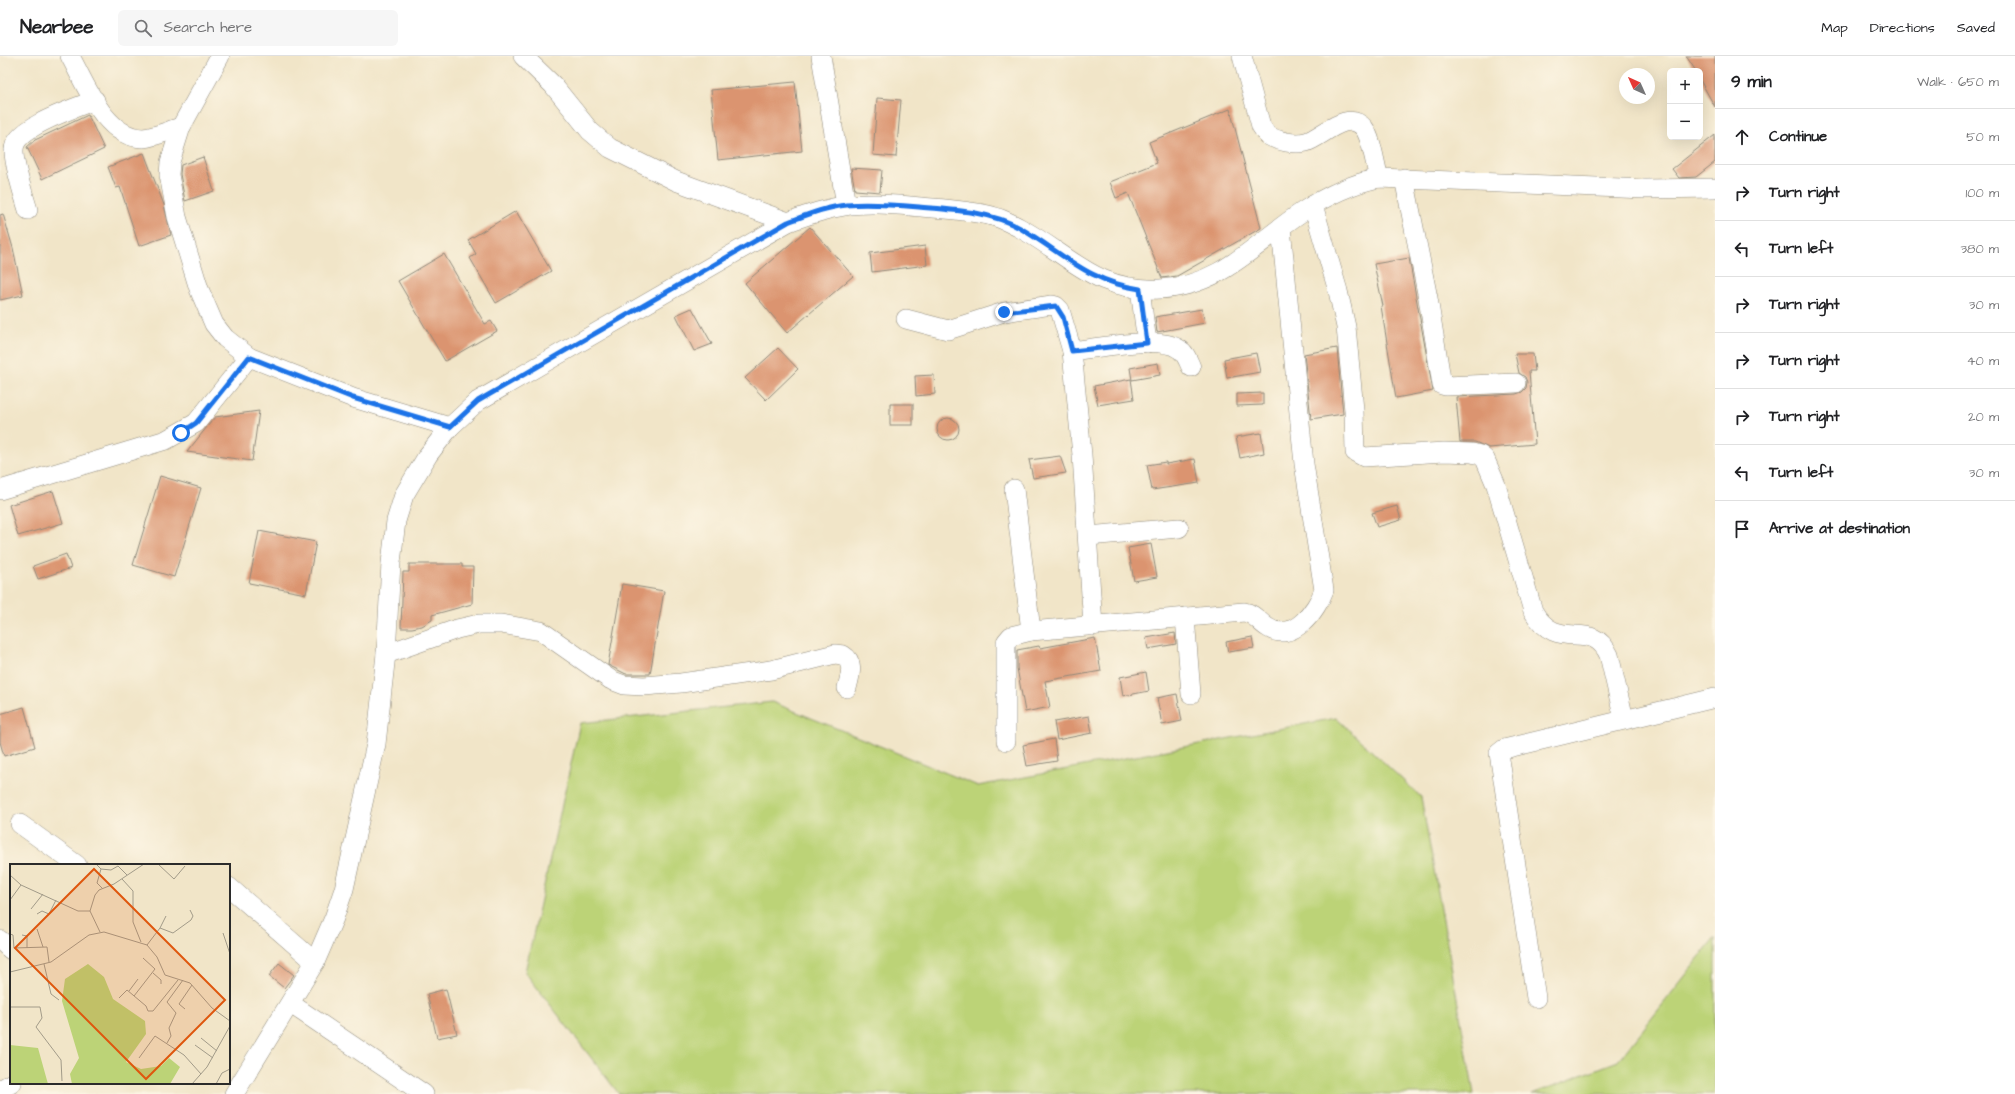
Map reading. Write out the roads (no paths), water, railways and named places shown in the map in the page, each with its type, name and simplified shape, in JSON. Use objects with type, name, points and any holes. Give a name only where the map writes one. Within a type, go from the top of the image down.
[{"type":"street","points":[[70,56],[109,122],[120,131],[130,136],[143,138],[181,127]]},
{"type":"street","points":[[220,56],[181,127],[169,169],[177,217],[199,289],[214,324],[225,338],[249,357],[353,398],[450,427]]},
{"type":"street","points":[[523,56],[552,85],[590,131],[610,148],[676,181],[788,222]]},
{"type":"street","points":[[821,56],[846,205]]},
{"type":"street","points":[[1242,56],[1261,126],[1267,135],[1272,138],[1296,143],[1304,143],[1341,123],[1359,124],[1364,128],[1367,136],[1378,178]]},
{"type":"street","points":[[28,210],[14,150],[20,135],[42,123],[95,100]]},
{"type":"street","points":[[234,1094],[291,1004],[315,962],[332,925],[344,889],[376,744],[386,654],[391,563],[396,521],[404,495],[428,455],[450,427],[478,401],[788,222],[810,214],[846,205],[877,204],[947,210],[993,216],[1020,228],[1097,278],[1121,287],[1140,289],[1177,287],[1204,278],[1234,265],[1313,205],[1343,188],[1378,178],[1645,189],[1715,188]]},
{"type":"street","points":[[1404,178],[1428,298],[1442,385],[1516,384]]},
{"type":"street","points":[[1313,205],[1338,291],[1346,327],[1354,410],[1355,452],[1364,457],[1444,452],[1472,453],[1480,455],[1485,459],[1496,485],[1533,611],[1537,618],[1551,632],[1560,635],[1590,636],[1597,639],[1606,648],[1624,719]]},
{"type":"street","points":[[1006,741],[1006,642],[1011,636],[1031,630],[1247,613],[1268,628],[1288,631],[1298,627],[1309,616],[1320,600],[1324,590],[1304,464],[1281,228]]},
{"type":"street","points":[[1140,289],[1147,343]]},
{"type":"street","points":[[906,319],[948,330],[1004,312],[1052,305],[1058,308],[1063,317],[1072,351],[1094,626]]},
{"type":"street","points":[[1072,351],[1147,343],[1166,344],[1180,350],[1191,367]]},
{"type":"street","points":[[0,490],[166,440],[181,433],[196,423],[249,357]]},
{"type":"street","points":[[1014,489],[1031,630]]},
{"type":"street","points":[[1088,536],[1179,528]]},
{"type":"street","points":[[1185,618],[1191,694]]},
{"type":"street","points":[[386,654],[457,629],[479,624],[501,624],[541,631],[555,639],[597,672],[624,685],[644,686],[771,670],[835,654],[843,655],[850,662],[851,669],[847,688]]},
{"type":"street","points":[[1536,998],[1499,753],[1504,749],[1715,698]]},
{"type":"street","points":[[20,824],[76,864]]},
{"type":"street","points":[[230,888],[315,962]]},
{"type":"street","points":[[0,940],[10,949]]},
{"type":"street","points":[[291,1004],[424,1094]]},
{"type":"street","points":[[0,1090],[10,1084]]}]
